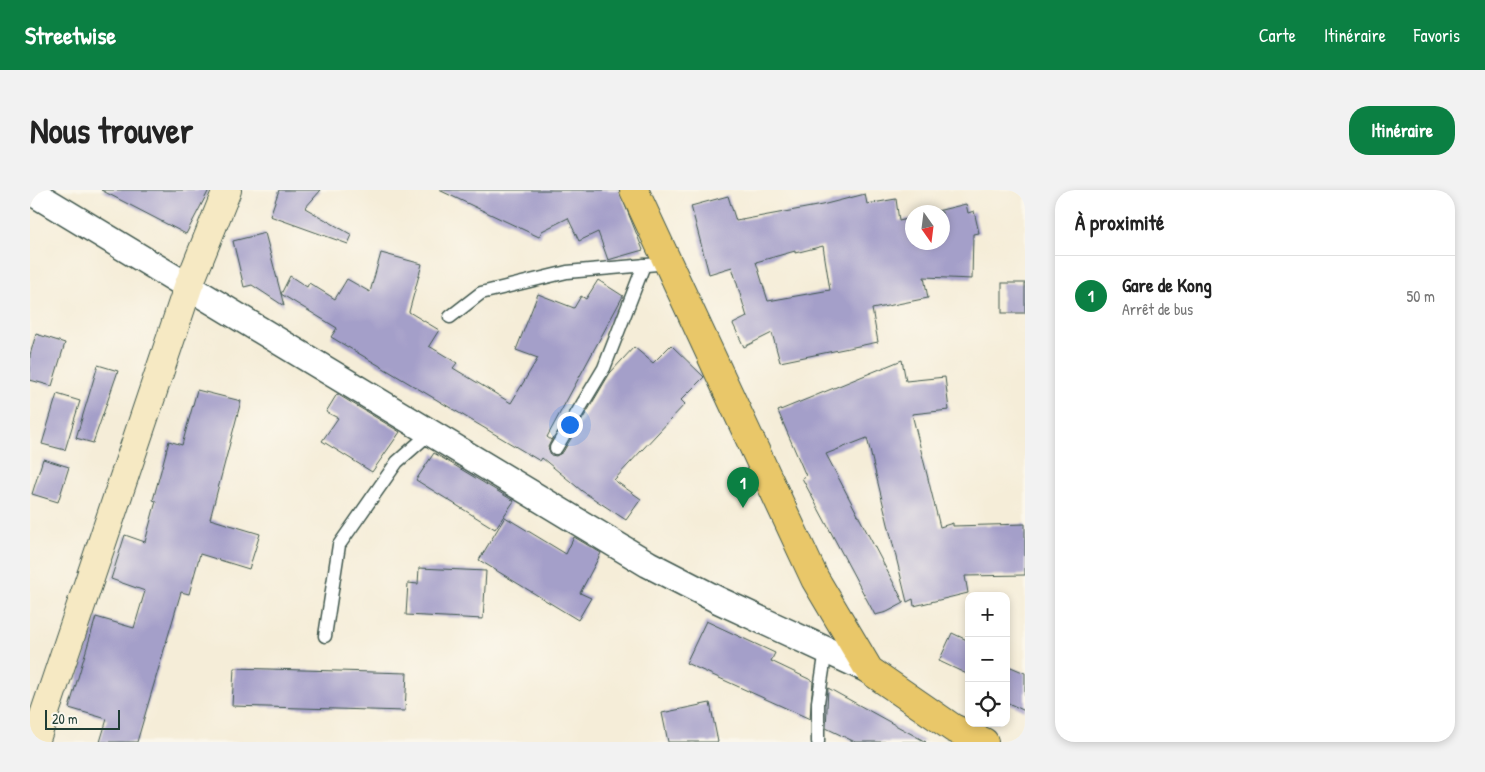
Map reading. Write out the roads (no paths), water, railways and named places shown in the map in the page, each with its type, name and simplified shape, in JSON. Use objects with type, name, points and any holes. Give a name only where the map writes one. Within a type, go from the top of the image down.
[{"type":"main road","points":[[634,190],[657,264],[815,579],[869,670],[953,728],[984,742]]},
{"type":"street","points":[[35,742],[188,287],[227,190]]},
{"type":"street","points":[[30,191],[648,564],[718,600],[869,670]]},
{"type":"lane","points":[[450,317],[481,293],[567,272],[657,264]]},
{"type":"lane","points":[[556,448],[604,368],[657,264]]},
{"type":"lane","points":[[325,636],[338,545],[397,462],[430,433]]},
{"type":"lane","points":[[818,742],[818,702],[826,650]]},
{"type":"place","name":"Gare de Kong","points":[[743,508]]}]
